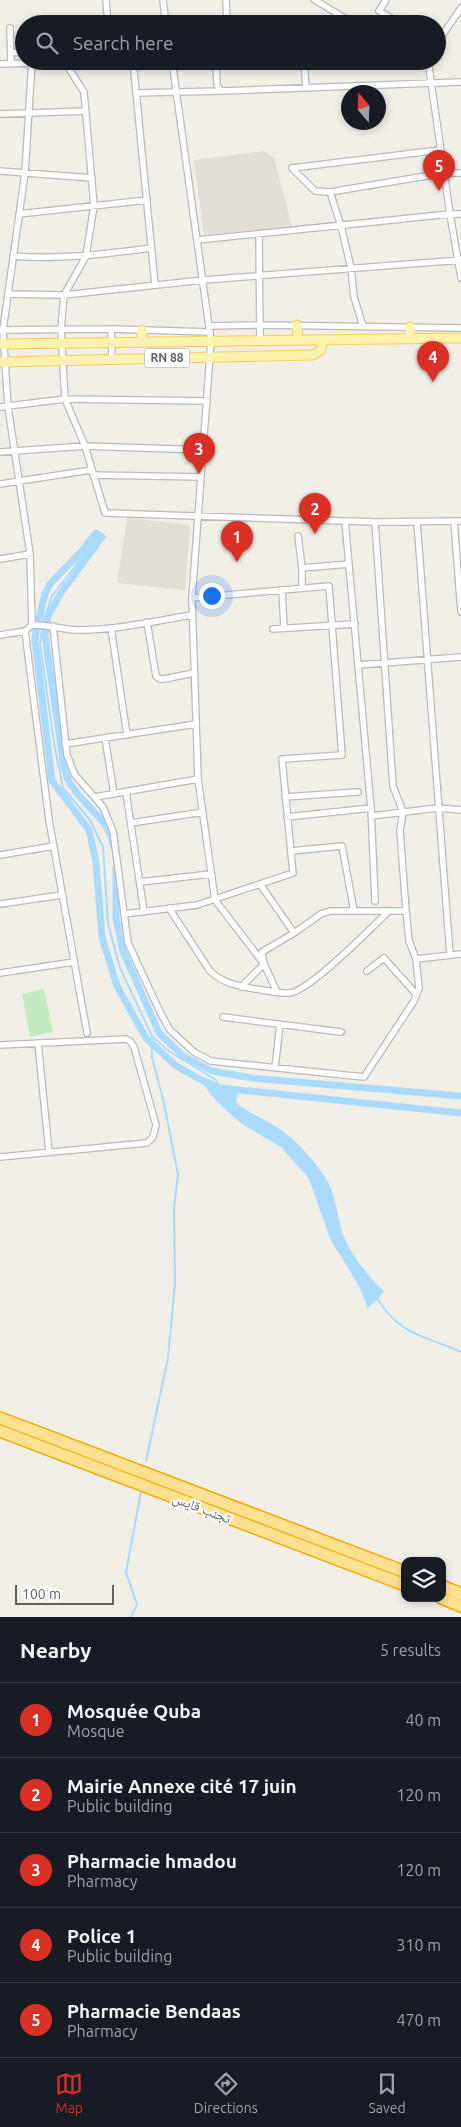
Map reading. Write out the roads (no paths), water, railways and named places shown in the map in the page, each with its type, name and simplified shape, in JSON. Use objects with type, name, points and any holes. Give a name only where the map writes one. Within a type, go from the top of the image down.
[{"type":"highway","name":"تجنب قايس","points":[[0,1418],[401,1570]]},
{"type":"highway","name":"تجنب قايس","points":[[0,1431],[401,1583]]},
{"type":"highway","points":[[446,1588],[461,1594]]},
{"type":"highway","points":[[446,1600],[461,1606]]},
{"type":"main road","points":[[297,325],[298,340]]},
{"type":"main road","points":[[410,328],[410,339]]},
{"type":"main road","points":[[142,330],[142,342]]},
{"type":"main road","points":[[1,344],[142,342],[210,333],[260,340],[461,338]]},
{"type":"main road","name":"RN 88","points":[[2,362],[313,355],[321,350],[323,340]]},
{"type":"street","points":[[106,0],[107,15]]},
{"type":"street","points":[[163,0],[165,15]]},
{"type":"street","points":[[226,0],[227,15]]},
{"type":"street","points":[[316,0],[340,15]]},
{"type":"street","points":[[386,0],[379,11],[386,15]]},
{"type":"street","points":[[446,30],[461,8]]},
{"type":"street","points":[[10,28],[12,64]]},
{"type":"street","points":[[11,53],[15,53]]},
{"type":"street","points":[[0,64],[15,64]]},
{"type":"street","points":[[32,70],[25,173],[1,330],[1,344],[18,482],[30,554],[34,625]]},
{"type":"street","points":[[70,70],[84,92],[94,206],[86,256],[64,295],[60,329],[65,399],[85,446],[105,513],[376,522],[461,521]]},
{"type":"street","points":[[134,70],[155,285]]},
{"type":"street","points":[[173,70],[210,333],[210,357],[192,598],[198,779],[215,900],[264,964],[277,992]]},
{"type":"street","points":[[216,70],[217,85],[221,92]]},
{"type":"street","points":[[305,70],[306,88]]},
{"type":"street","points":[[428,70],[461,278]]},
{"type":"street","points":[[136,93],[221,92],[461,82]]},
{"type":"street","points":[[0,114],[86,111]]},
{"type":"street","points":[[440,150],[292,168],[315,191],[330,192],[444,173],[461,173]]},
{"type":"street","points":[[0,171],[92,178]]},
{"type":"street","points":[[330,192],[341,226],[351,268],[354,297],[363,326]]},
{"type":"street","points":[[19,214],[147,200]]},
{"type":"street","points":[[197,240],[461,214]]},
{"type":"street","points":[[259,234],[260,340]]},
{"type":"street","points":[[13,256],[37,258],[86,256],[151,248]]},
{"type":"street","points":[[8,294],[64,295],[203,280],[459,260]]},
{"type":"street","points":[[1,330],[111,329],[210,333],[260,324],[461,328]]},
{"type":"street","points":[[111,329],[112,359]]},
{"type":"street","points":[[0,406],[8,407],[65,399],[207,401]]},
{"type":"street","points":[[0,452],[85,446],[203,450]]},
{"type":"street","points":[[0,484],[92,473],[201,477]]},
{"type":"street","points":[[346,521],[371,808],[375,901]]},
{"type":"street","points":[[454,521],[461,612]]},
{"type":"street","points":[[50,625],[67,754],[75,775],[103,807],[113,831],[128,943],[160,1014],[180,1040],[194,1052],[211,1061],[364,1077],[414,1001],[419,988],[416,959],[409,941],[406,911],[400,830],[403,812],[393,786],[376,522]]},
{"type":"street","points":[[417,522],[450,955]]},
{"type":"street","points":[[298,536],[302,568],[302,588]]},
{"type":"street","points":[[0,559],[30,554]]},
{"type":"street","points":[[302,568],[349,564]]},
{"type":"street","points":[[124,914],[215,900],[293,873],[282,759],[342,755],[329,586],[192,598]]},
{"type":"street","points":[[282,590],[284,628]]},
{"type":"street","points":[[0,635],[25,631],[34,625],[50,625],[76,630],[111,628],[192,615]]},
{"type":"street","points":[[147,622],[156,676],[164,679],[194,673]]},
{"type":"street","points":[[273,629],[355,624]]},
{"type":"street","points":[[111,628],[127,735]]},
{"type":"street","points":[[25,631],[54,846],[87,1033]]},
{"type":"street","points":[[358,665],[461,656]]},
{"type":"street","points":[[65,744],[196,724]]},
{"type":"street","points":[[105,738],[114,794]]},
{"type":"street","points":[[95,797],[198,779]]},
{"type":"street","points":[[126,792],[144,912]]},
{"type":"street","points":[[285,797],[358,792]]},
{"type":"street","points":[[287,817],[371,808]]},
{"type":"street","points":[[371,816],[438,808],[461,810]]},
{"type":"street","points":[[131,822],[203,812]]},
{"type":"street","points":[[0,855],[54,846]]},
{"type":"street","points":[[290,851],[342,846],[354,911]]},
{"type":"street","points":[[140,882],[211,874]]},
{"type":"street","points":[[260,884],[294,933]]},
{"type":"street","points":[[0,904],[62,895]]},
{"type":"street","points":[[169,908],[210,971],[222,980],[241,987],[290,993],[302,990],[389,911]]},
{"type":"street","points":[[264,964],[262,952],[326,912],[406,911]]},
{"type":"street","points":[[416,959],[461,954]]},
{"type":"street","points":[[366,971],[384,958],[416,994]]},
{"type":"street","points":[[0,973],[74,962]]},
{"type":"street","points":[[241,987],[264,964]]},
{"type":"street","points":[[223,1017],[341,1032]]},
{"type":"street","points":[[275,1068],[280,1024]]},
{"type":"street","points":[[0,1045],[126,1039],[131,1042],[156,1125],[153,1137],[147,1143],[0,1157]]},
{"type":"street","points":[[38,1043],[49,1152]]},
{"type":"water","points":[[199,1079],[221,1088],[239,1090],[236,1102],[289,1136],[323,1174],[332,1190],[345,1239],[362,1267],[384,1291],[368,1308],[358,1284],[331,1241],[309,1179],[281,1147],[242,1124],[216,1101]]},
{"type":"waterway","points":[[113,845],[111,836],[102,820],[76,792],[70,783],[64,767],[45,636],[48,616],[61,593],[102,537],[96,533],[81,552],[50,584],[45,594],[35,639],[52,781],[89,830],[96,862],[102,937],[117,986],[146,1038],[175,1065],[199,1079],[221,1088],[461,1113]]},
{"type":"waterway","points":[[97,538],[52,596],[43,622],[40,643],[54,743],[63,788],[90,820],[103,847],[108,924],[120,968],[152,1036],[167,1050],[216,1080],[221,1090]]},
{"type":"waterway","points":[[116,868],[116,919],[123,951],[159,1033],[183,1056],[212,1071],[252,1078],[461,1096]]},
{"type":"waterway","points":[[146,1461],[168,1358],[175,1283],[174,1207],[178,1175],[164,1103],[152,1057],[152,1037]]},
{"type":"waterway","points":[[377,1298],[394,1320],[404,1327],[424,1338],[461,1352]]},
{"type":"waterway","points":[[131,1617],[137,1605],[126,1572],[141,1492]]},
{"type":"place","name":"Pharmacie Bendaas","points":[[439,191]]},
{"type":"place","name":"Police 1","points":[[433,382]]},
{"type":"place","name":"Pharmacie hmadou","points":[[199,474]]},
{"type":"place","name":"Mairie Annexe cité 17 juin","points":[[315,534]]},
{"type":"place","name":"Mosquée Quba","points":[[237,562]]}]
